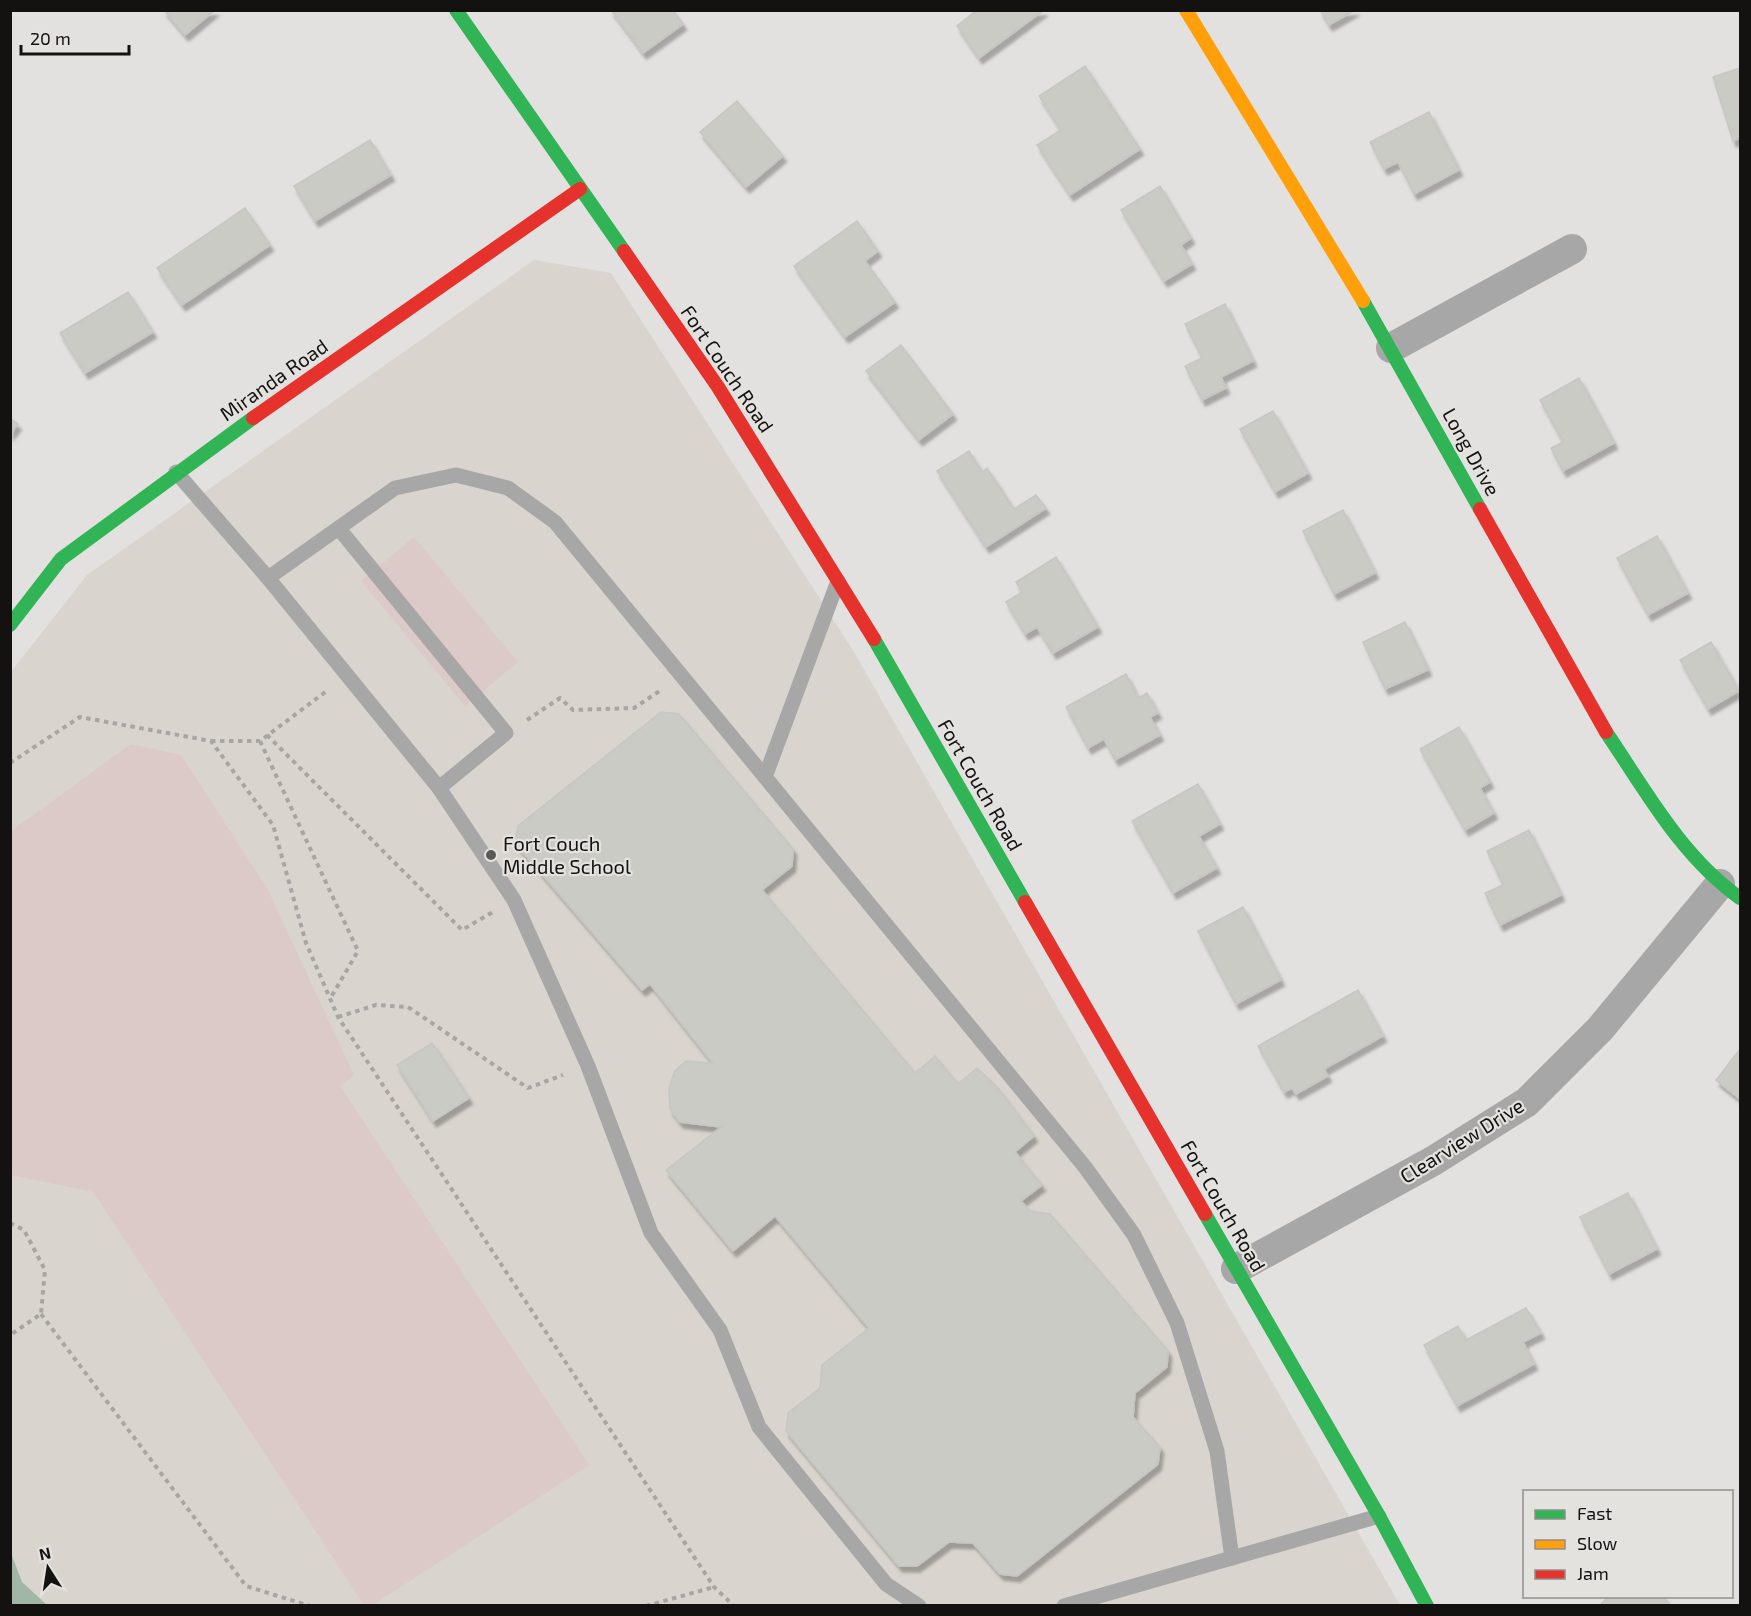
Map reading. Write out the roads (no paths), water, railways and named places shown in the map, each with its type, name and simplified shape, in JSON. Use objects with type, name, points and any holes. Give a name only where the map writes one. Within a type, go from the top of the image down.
[{"type":"street","name":"Fort Couch Road","points":[[456,10],[718,387],[839,579],[1379,1516],[1427,1605]]},
{"type":"street","name":"Long Drive","points":[[1186,10],[1203,34],[1390,348],[1597,719],[1686,849],[1730,891]]},
{"type":"street","name":"Miranda Road","points":[[10,625],[61,559],[176,472],[580,189]]},
{"type":"street","points":[[1390,348],[1572,249]]},
{"type":"street","name":"Clearview Drive","points":[[1236,1269],[1433,1161],[1527,1102],[1600,1029],[1730,891]]},
{"type":"lane","points":[[176,472],[268,579],[439,788],[514,900],[588,1066],[651,1233],[720,1330],[759,1427],[886,1584],[919,1605]]},
{"type":"lane","points":[[268,579],[340,530],[395,488],[456,475],[507,488],[555,522],[1085,1167],[1134,1235],[1177,1323],[1217,1451],[1232,1558]]},
{"type":"lane","points":[[340,530],[506,733],[439,788]]},
{"type":"lane","points":[[765,777],[839,579]]},
{"type":"lane","points":[[1064,1605],[1379,1516]]},
{"type":"place","name":"Fort Couch Middle School","points":[[491,855]]}]
